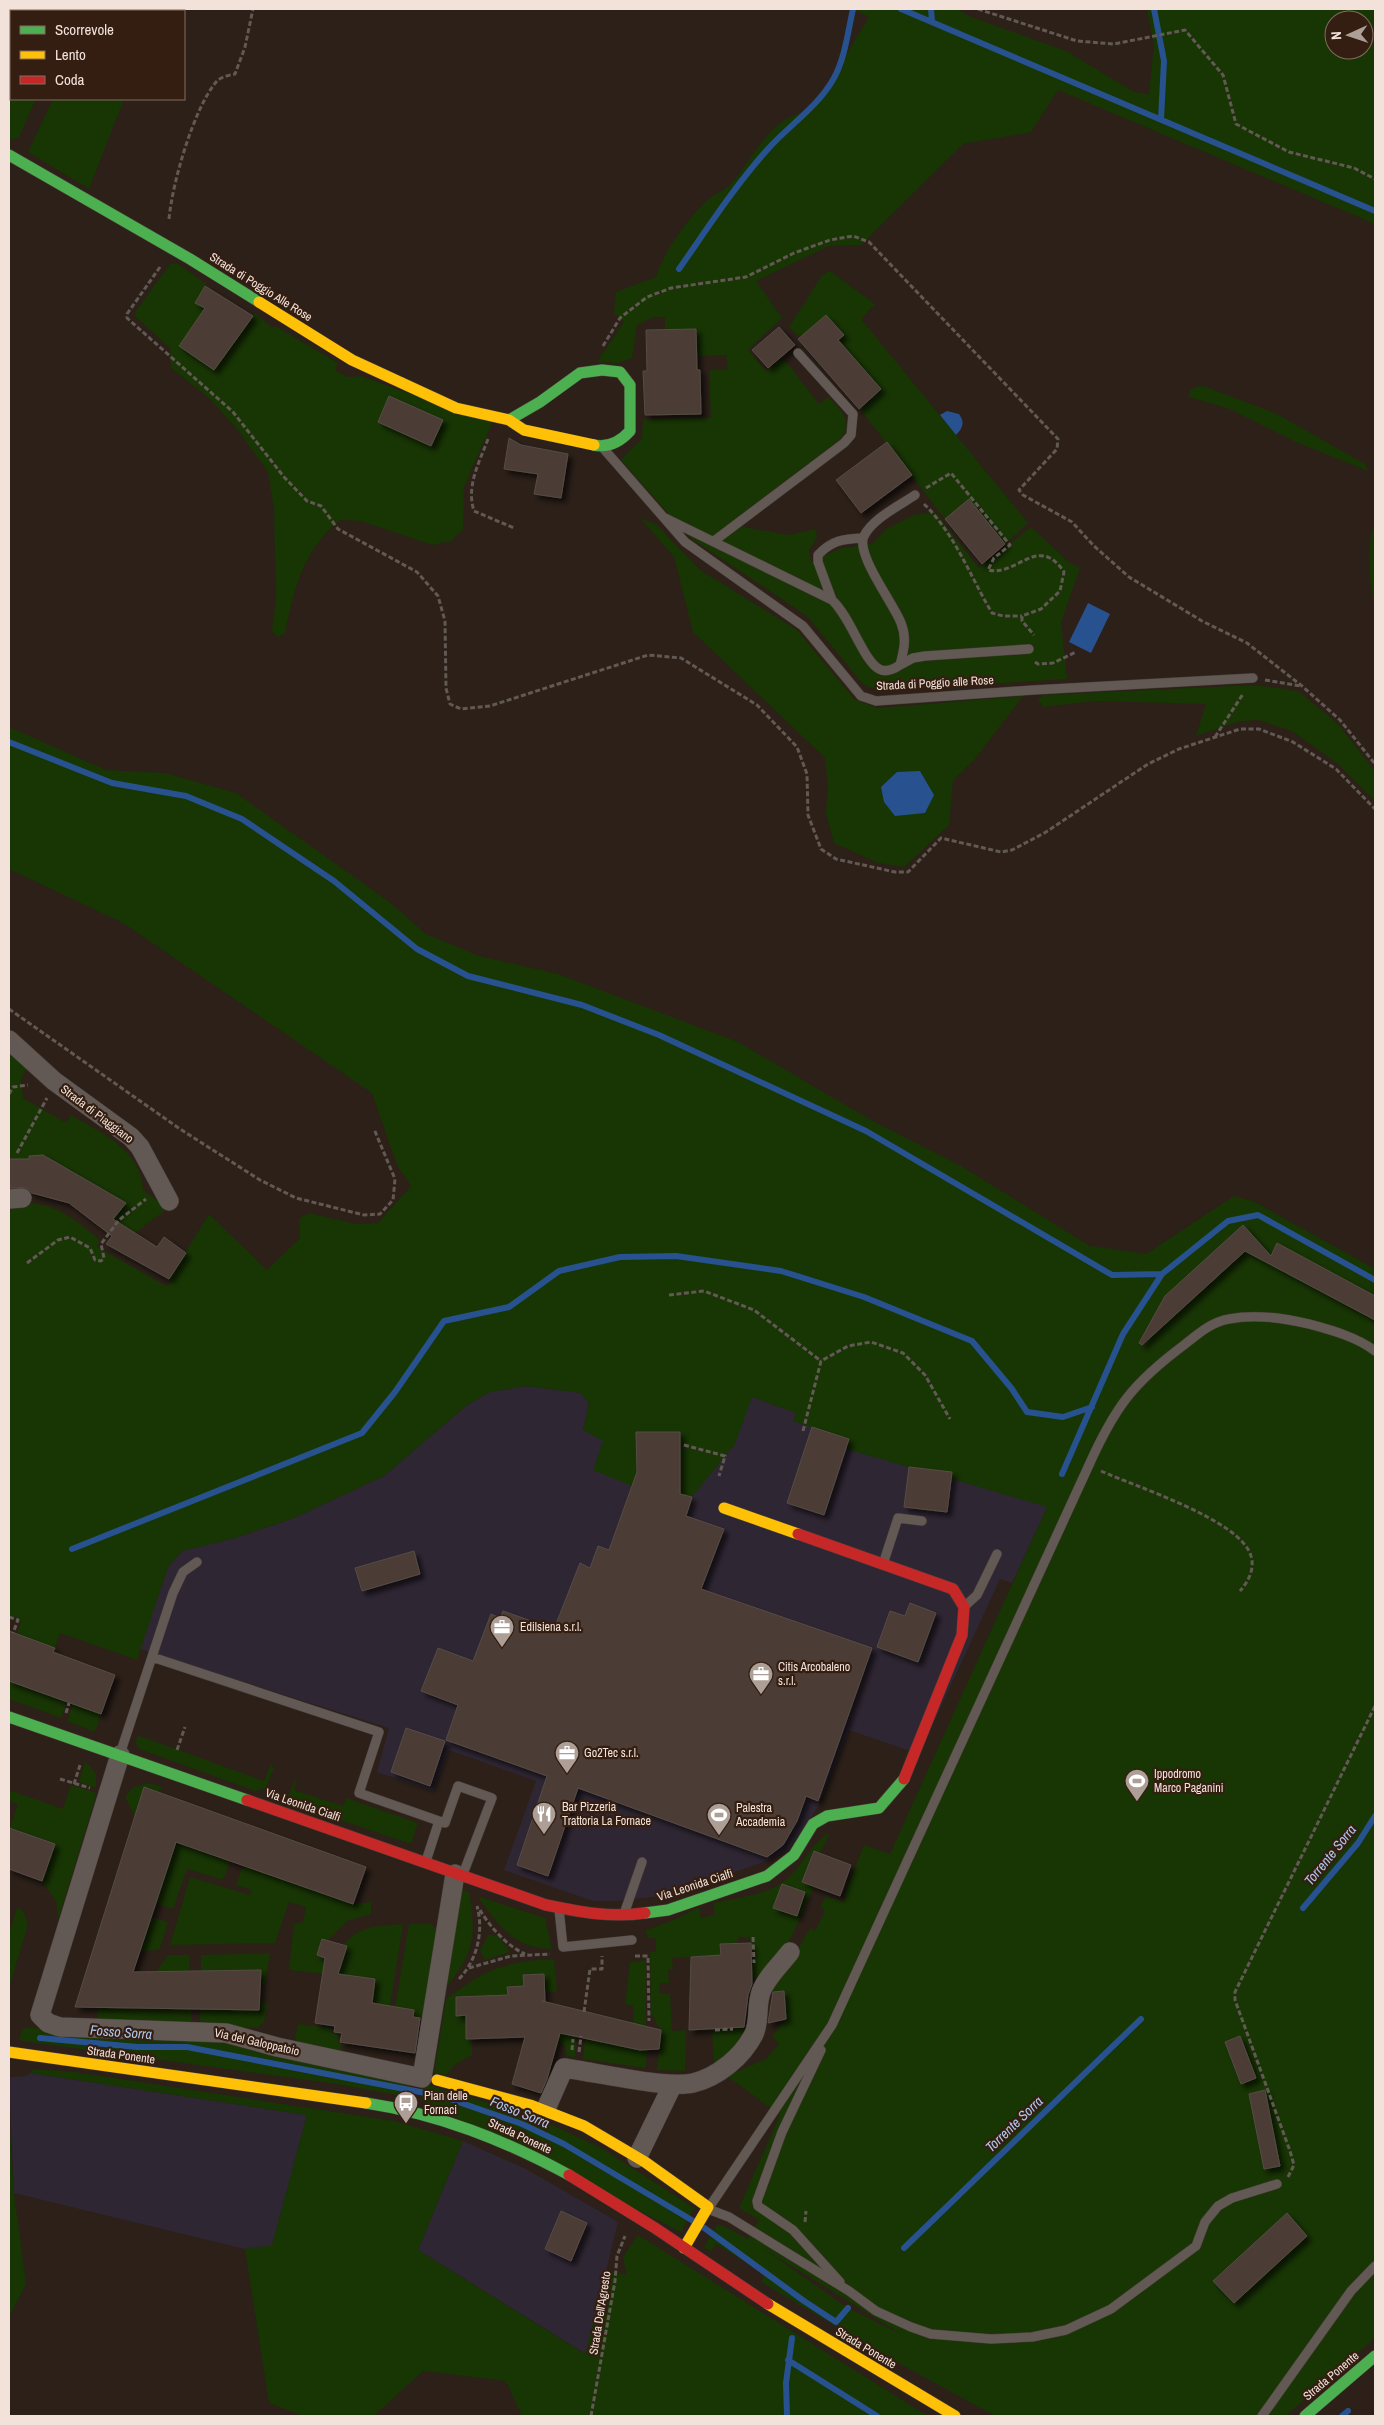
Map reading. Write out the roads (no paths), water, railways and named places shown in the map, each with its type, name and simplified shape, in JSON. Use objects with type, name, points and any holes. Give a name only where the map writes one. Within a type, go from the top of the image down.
[{"type":"street","name":"Strada di Poggio Alle Rose","points":[[9,155],[152,238],[352,360],[456,408],[509,420],[524,430],[601,446]]},
{"type":"street","points":[[509,420],[540,402],[580,374],[602,370],[620,372],[630,385],[630,430],[620,442],[601,446]]},
{"type":"street","name":"Strada di Piaggiano","points":[[9,1040],[54,1081],[131,1137],[140,1147],[165,1193]]},
{"type":"street","points":[[724,1508],[953,1589],[964,1607]]},
{"type":"street","name":"Via Leonida Cialfi","points":[[9,1717],[459,1876],[559,1909],[588,1914],[623,1916],[668,1910],[767,1876],[794,1855],[813,1824],[826,1816],[879,1808],[902,1783],[962,1635],[964,1607]]},
{"type":"street","name":"Via del Galoppatoio","points":[[120,1755],[40,2014],[48,2023],[60,2027],[226,2033],[277,2047],[422,2078],[459,1876]]},
{"type":"street","points":[[545,2111],[564,2068],[672,2084],[692,2083],[710,2077],[727,2067],[744,2049],[758,2024],[762,1990],[790,1952]]},
{"type":"street","name":"Strada Ponente","points":[[9,2052],[360,2102],[437,2118],[508,2144],[582,2183],[634,2214],[858,2359],[955,2416]]},
{"type":"street","points":[[437,2080],[545,2111],[595,2132],[704,2202],[706,2212],[684,2248]]},
{"type":"street","points":[[637,2158],[672,2084]]},
{"type":"street","name":"Strada Ponente","points":[[1305,2416],[1375,2356]]},
{"type":"lane","points":[[714,541],[844,443],[850,435],[853,414],[798,353]]},
{"type":"lane","name":"Strada di Poggio alle Rose","points":[[601,446],[685,542],[803,626],[861,696],[876,701],[1253,678]]},
{"type":"lane","points":[[900,665],[905,644],[902,624],[871,569],[863,550],[863,538],[871,526],[915,495]]},
{"type":"lane","points":[[663,517],[832,600],[842,609],[879,670],[892,671],[912,658],[925,656],[1030,649]]},
{"type":"lane","points":[[832,600],[818,562],[818,555],[826,546],[837,540],[863,538]]},
{"type":"lane","points":[[849,2291],[804,2240],[793,2230],[758,2206],[757,2201],[782,2132],[1108,1424],[1124,1399],[1154,1367],[1208,1326],[1229,1319],[1258,1318],[1293,1321],[1351,1338],[1375,1351]]},
{"type":"lane","points":[[883,1564],[898,1518],[922,1521]]},
{"type":"lane","points":[[964,1607],[977,1595],[997,1554]]},
{"type":"lane","points":[[120,1755],[178,1582],[190,1565],[197,1562]]},
{"type":"lane","points":[[152,1657],[379,1732],[359,1793],[445,1823],[458,1786],[492,1798],[459,1876]]},
{"type":"lane","points":[[425,1863],[439,1821]]},
{"type":"lane","points":[[623,1916],[642,1862]]},
{"type":"lane","points":[[559,1909],[563,1947],[632,1940]]},
{"type":"lane","points":[[832,2025],[706,2212],[730,2217],[849,2291],[876,2311],[911,2327],[931,2334],[991,2339],[1032,2337],[1066,2330],[1111,2309],[1196,2246],[1205,2222],[1218,2206],[1232,2198],[1277,2184]]},
{"type":"lane","points":[[1262,2416],[1351,2291],[1375,2266]]},
{"type":"water","points":[[947,411],[959,414],[963,422],[956,435],[940,415]]},
{"type":"water","points":[[1088,603],[1110,614],[1091,653],[1069,642]]},
{"type":"water","points":[[920,771],[934,795],[925,813],[895,816],[884,802],[881,787],[897,772]]},
{"type":"waterway","points":[[679,269],[721,208],[755,164],[775,141],[820,98],[834,78],[846,44],[853,9]]},
{"type":"waterway","points":[[901,9],[1375,211]]},
{"type":"waterway","points":[[931,9],[932,21]]},
{"type":"waterway","points":[[1154,9],[1164,61],[1161,119]]},
{"type":"waterway","points":[[9,742],[112,783],[186,796],[242,819],[334,881],[417,949],[468,976],[582,1005],[659,1035],[866,1131],[1112,1275],[1162,1274],[1228,1221],[1258,1215],[1375,1280]]},
{"type":"waterway","points":[[72,1549],[362,1433],[395,1392],[444,1321],[509,1307],[559,1271],[620,1257],[676,1256],[781,1271],[864,1297],[972,1341],[1012,1389],[1027,1412],[1063,1417],[1092,1407]]},
{"type":"waterway","points":[[1062,1474],[1123,1334],[1162,1274]]},
{"type":"waterway","name":"Torrente Sorra","points":[[1303,1908],[1358,1843],[1375,1816]]},
{"type":"waterway","name":"Torrente Sorra","points":[[904,2248],[1141,2019]]},
{"type":"waterway","name":"Fosso Sorra","points":[[40,2038],[137,2047],[187,2047],[441,2096],[522,2124],[564,2144],[695,2222]]},
{"type":"waterway","name":"Fosso Sorra","points":[[703,2227],[804,2301],[836,2322],[848,2308]]},
{"type":"waterway","points":[[787,2416],[786,2383],[792,2338]]},
{"type":"waterway","points":[[788,2360],[877,2416]]},
{"type":"waterway","points":[[1342,2416],[1348,2411]]},
{"type":"place","name":"Edilsiena s.r.l.","points":[[502,1648]]},
{"type":"place","name":"Citis Arcobaleno s.r.l.","points":[[761,1695]]},
{"type":"place","name":"Go2Tec s.r.l.","points":[[567,1774]]},
{"type":"place","name":"Ippodromo Marco Paganini","points":[[1137,1802]]},
{"type":"place","name":"Bar Pizzeria Trattoria La Fornace","points":[[544,1835]]},
{"type":"place","name":"Palestra Accademia","points":[[719,1836]]},
{"type":"place","name":"Pian delle Fornaci","points":[[406,2124]]}]
